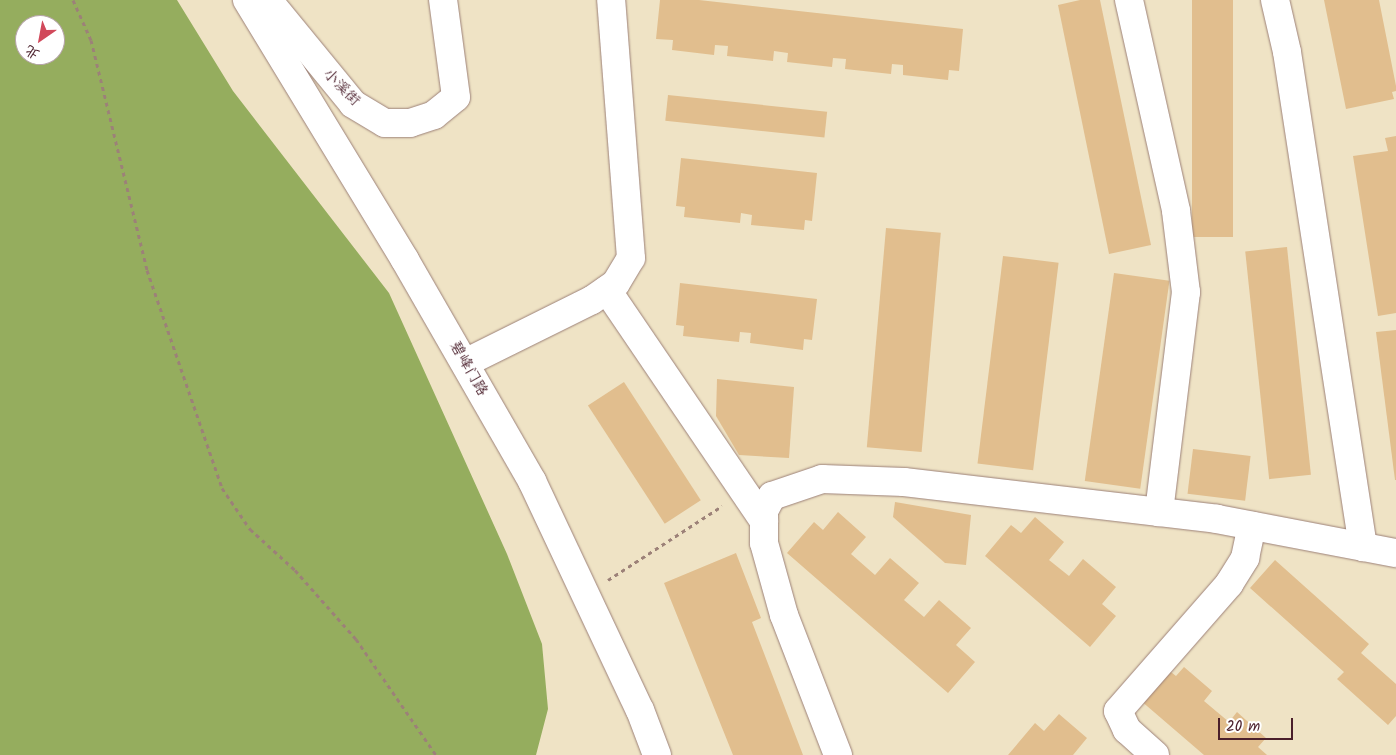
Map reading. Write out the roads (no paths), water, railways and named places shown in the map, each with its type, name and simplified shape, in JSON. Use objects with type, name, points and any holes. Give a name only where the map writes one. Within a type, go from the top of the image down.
[{"type":"street","name":"碧峰门路","points":[[247,0],[465,363],[532,481],[640,710],[657,755]]},
{"type":"street","name":"小溪街","points":[[268,0],[353,104],[385,122],[410,123],[434,115],[456,97],[443,0]]},
{"type":"street","points":[[465,363],[607,290],[616,283],[631,258],[611,0]]},
{"type":"street","points":[[1128,0],[1176,212],[1186,292],[1159,512]]},
{"type":"street","points":[[1275,0],[1287,52],[1363,547]]},
{"type":"street","points":[[607,290],[764,522]]},
{"type":"street","points":[[838,755],[784,615],[764,543],[764,511],[772,496],[822,479],[904,482],[1159,512],[1252,526],[1396,553]]},
{"type":"street","points":[[1155,755],[1127,730],[1118,711],[1229,584],[1245,558],[1252,526]]}]
